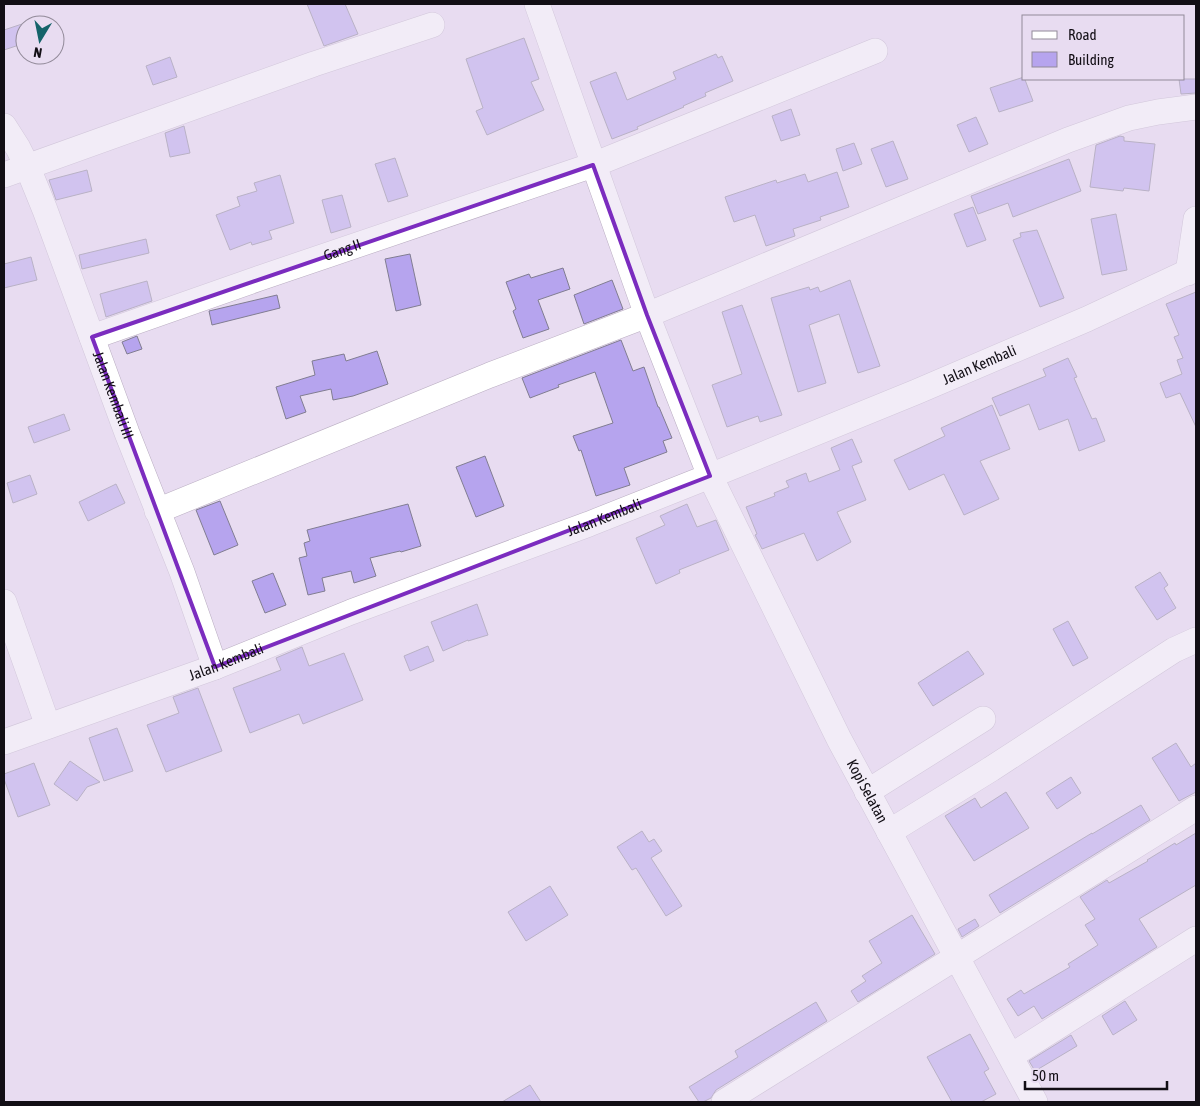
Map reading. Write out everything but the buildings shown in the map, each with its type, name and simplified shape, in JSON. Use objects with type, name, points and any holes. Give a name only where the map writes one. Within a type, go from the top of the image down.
[{"type":"street","name":"Kopi Selatan","points":[[537,4],[646,315],[710,476],[839,739],[1035,1102]]},
{"type":"street","points":[[4,175],[28,168],[314,64],[432,24]]},
{"type":"street","name":"Gang II","points":[[92,337],[593,165],[875,51]]},
{"type":"street","points":[[157,511],[490,374],[646,315],[1068,140],[1129,118],[1196,107]]},
{"type":"street","name":"Jalan Kembali III","points":[[4,126],[28,168],[157,511],[182,572],[215,667]]},
{"type":"street","points":[[1192,271],[1196,219]]},
{"type":"street","name":"Jalan Kembali","points":[[4,742],[215,667],[351,612],[563,534],[710,476],[916,392],[1087,319],[1192,271]]},
{"type":"street","points":[[4,602],[48,726]]},
{"type":"street","points":[[890,832],[1174,650],[1196,640]]},
{"type":"street","points":[[868,792],[983,719]]},
{"type":"street","points":[[724,1102],[1196,808]]},
{"type":"street","points":[[1011,1056],[1196,939]]},
{"type":"highlighted area","points":[[593,165],[647,315],[710,476],[215,667],[92,337]]}]
